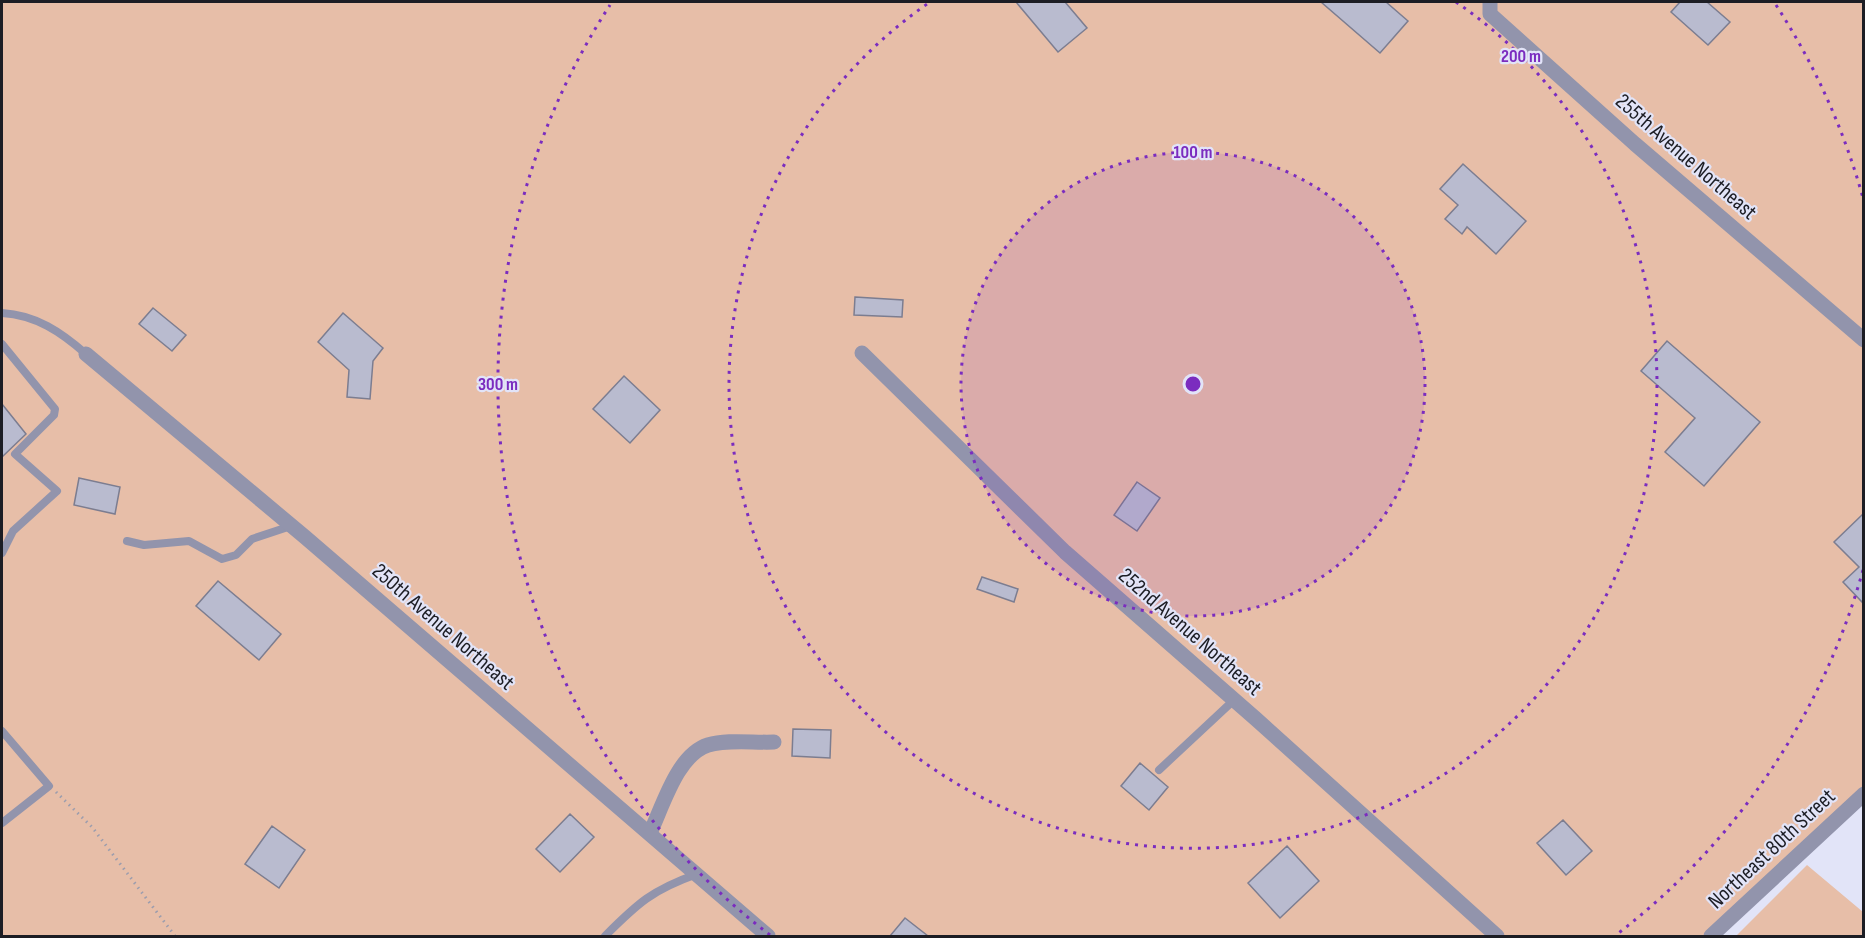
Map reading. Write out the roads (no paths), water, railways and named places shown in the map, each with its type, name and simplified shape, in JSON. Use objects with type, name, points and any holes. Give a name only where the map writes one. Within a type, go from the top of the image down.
[{"type":"street","name":"255th Avenue Northeast","points":[[1490,2],[1490,14],[1635,144],[1863,340]]},
{"type":"street","name":"252nd Avenue Northeast","points":[[862,353],[1065,552],[1497,936]]},
{"type":"street","name":"250th Avenue Northeast","points":[[86,354],[291,526],[768,936]]},
{"type":"street","points":[[650,833],[680,767],[694,752],[709,745],[774,742]]},
{"type":"street","name":"Northeast 80th Street","points":[[1711,936],[1863,794]]},
{"type":"lane","points":[[2,313],[22,316],[51,327],[86,354]]},
{"type":"lane","points":[[2,344],[55,409],[54,415],[15,454],[57,491],[13,531],[2,553]]},
{"type":"lane","points":[[127,541],[144,545],[189,542],[222,559],[236,555],[252,539],[291,526]]},
{"type":"lane","points":[[1159,770],[1234,700]]},
{"type":"lane","points":[[2,731],[49,786],[2,823]]},
{"type":"lane","points":[[605,936],[636,906],[664,886],[697,874]]}]
